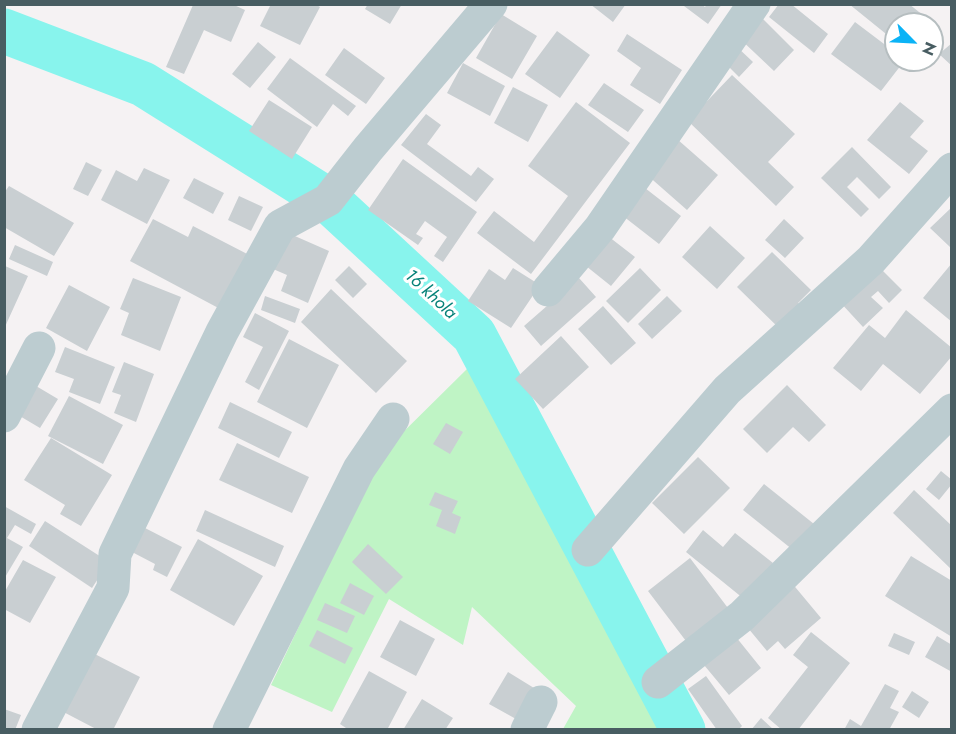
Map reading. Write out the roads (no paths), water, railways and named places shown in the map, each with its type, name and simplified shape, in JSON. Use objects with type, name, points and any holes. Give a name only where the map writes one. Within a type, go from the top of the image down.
[{"type":"street","points":[[38,729],[113,588],[115,554],[222,332],[280,226],[328,200],[368,149],[491,4]]},
{"type":"street","points":[[548,290],[600,228],[754,4]]},
{"type":"street","points":[[588,550],[727,390],[871,260],[951,169]]},
{"type":"street","points":[[4,416],[39,348]]},
{"type":"street","points":[[658,682],[742,616],[951,410]]},
{"type":"street","points":[[229,729],[359,469],[393,419]]},
{"type":"waterway","name":"16 khola","points":[[4,31],[143,84],[328,200],[474,335],[683,730]]}]
